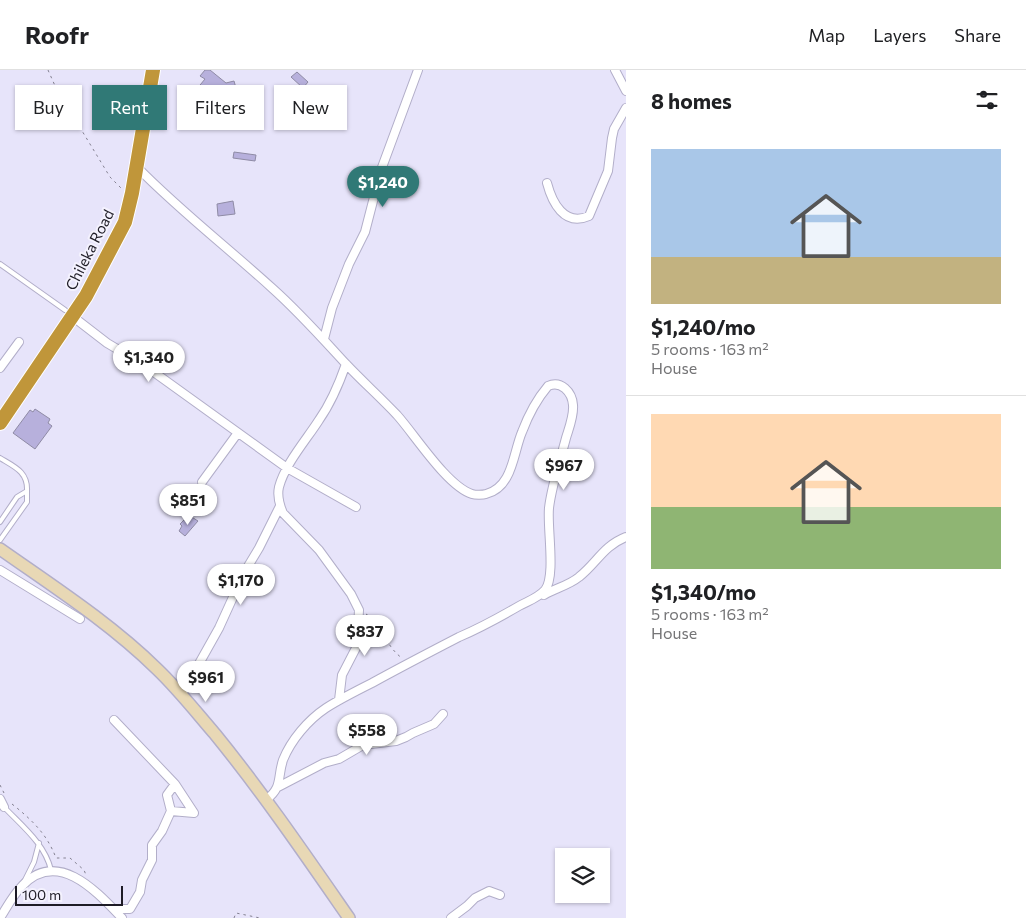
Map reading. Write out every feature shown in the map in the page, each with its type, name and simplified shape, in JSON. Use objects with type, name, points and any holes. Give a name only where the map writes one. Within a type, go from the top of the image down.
[{"type":"highway","points":[[69,313],[117,219],[124,191],[146,70]]},
{"type":"highway","name":"Chileka Road","points":[[0,406],[102,267],[125,222],[154,70]]},
{"type":"highway","name":"Chileka Road","points":[[0,423],[69,313]]},
{"type":"main road","points":[[0,549],[128,643],[182,694],[237,761],[349,918]]},
{"type":"street","points":[[324,339],[332,308],[349,264],[365,232],[381,170],[418,70]]},
{"type":"street","points":[[615,70],[626,91]]},
{"type":"street","points":[[547,183],[556,206],[564,214],[580,218],[589,216],[608,171],[614,129],[626,108]]},
{"type":"street","points":[[137,167],[210,235],[273,288],[405,424],[457,486],[472,494],[485,495],[496,490],[505,481],[521,433],[548,386],[554,383],[561,385],[571,397],[573,412],[550,503],[548,526],[550,573],[549,581],[543,592],[489,623],[339,700],[315,716],[303,728],[291,746],[283,760],[278,787],[266,800]]},
{"type":"street","points":[[69,313],[101,339],[144,365],[287,468],[356,507]]},
{"type":"street","points":[[0,368],[18,342]]},
{"type":"street","points":[[339,700],[342,675],[358,646],[359,610],[351,594],[327,561],[310,540],[288,519],[280,506],[278,496],[287,468],[328,406],[346,364]]},
{"type":"street","points":[[202,482],[238,434]]},
{"type":"street","points":[[182,694],[219,628],[240,580],[280,506]]},
{"type":"street","points":[[535,598],[542,597],[551,590],[564,586],[578,578],[613,542],[626,537]]},
{"type":"street","points":[[0,570],[80,619]]},
{"type":"street","points":[[278,787],[324,763],[338,760],[363,745],[396,741],[406,737],[434,724],[444,714]]},
{"type":"street","points":[[114,720],[175,784],[194,813],[171,811]]},
{"type":"street","points":[[114,909],[130,909],[140,892],[142,880],[152,860],[152,844],[162,831],[171,811],[167,795],[175,784]]},
{"type":"street","points":[[0,918],[22,886],[35,876],[51,870],[63,871],[76,877],[122,918]]},
{"type":"street","points":[[451,918],[475,898],[489,891],[500,895]]},
{"type":"lane","points":[[0,264],[69,313]]},
{"type":"lane","points":[[0,458],[22,472],[28,483],[27,502],[0,540]]},
{"type":"lane","points":[[0,522],[17,497],[27,491]]},
{"type":"lane","points":[[5,801],[38,843],[49,861],[51,870]]},
{"type":"lane","points":[[22,886],[34,862],[38,843]]},
{"type":"path","points":[[48,70],[56,88],[110,177],[124,191]]},
{"type":"path","points":[[359,610],[368,615],[380,628],[393,651],[409,663]]},
{"type":"path","points":[[0,785],[5,801],[34,822],[51,845],[56,858],[70,858],[84,870],[86,877]]},
{"type":"path","points":[[234,918],[236,913],[260,918]]},
{"type":"building","points":[[205,70],[210,70],[226,83],[234,81],[235,85],[200,85],[205,79],[200,76]]},
{"type":"building","points":[[297,72],[308,82],[306,85],[300,85],[291,77]]},
{"type":"building","points":[[234,152],[256,155],[255,161],[233,158]]},
{"type":"building","points":[[233,201],[235,214],[218,216],[217,204]]},
{"type":"building","points":[[35,409],[50,419],[48,423],[52,426],[35,449],[13,433],[30,410],[33,412]]},
{"type":"building","points":[[190,516],[198,521],[185,536],[179,531],[182,526],[180,524]]}]
